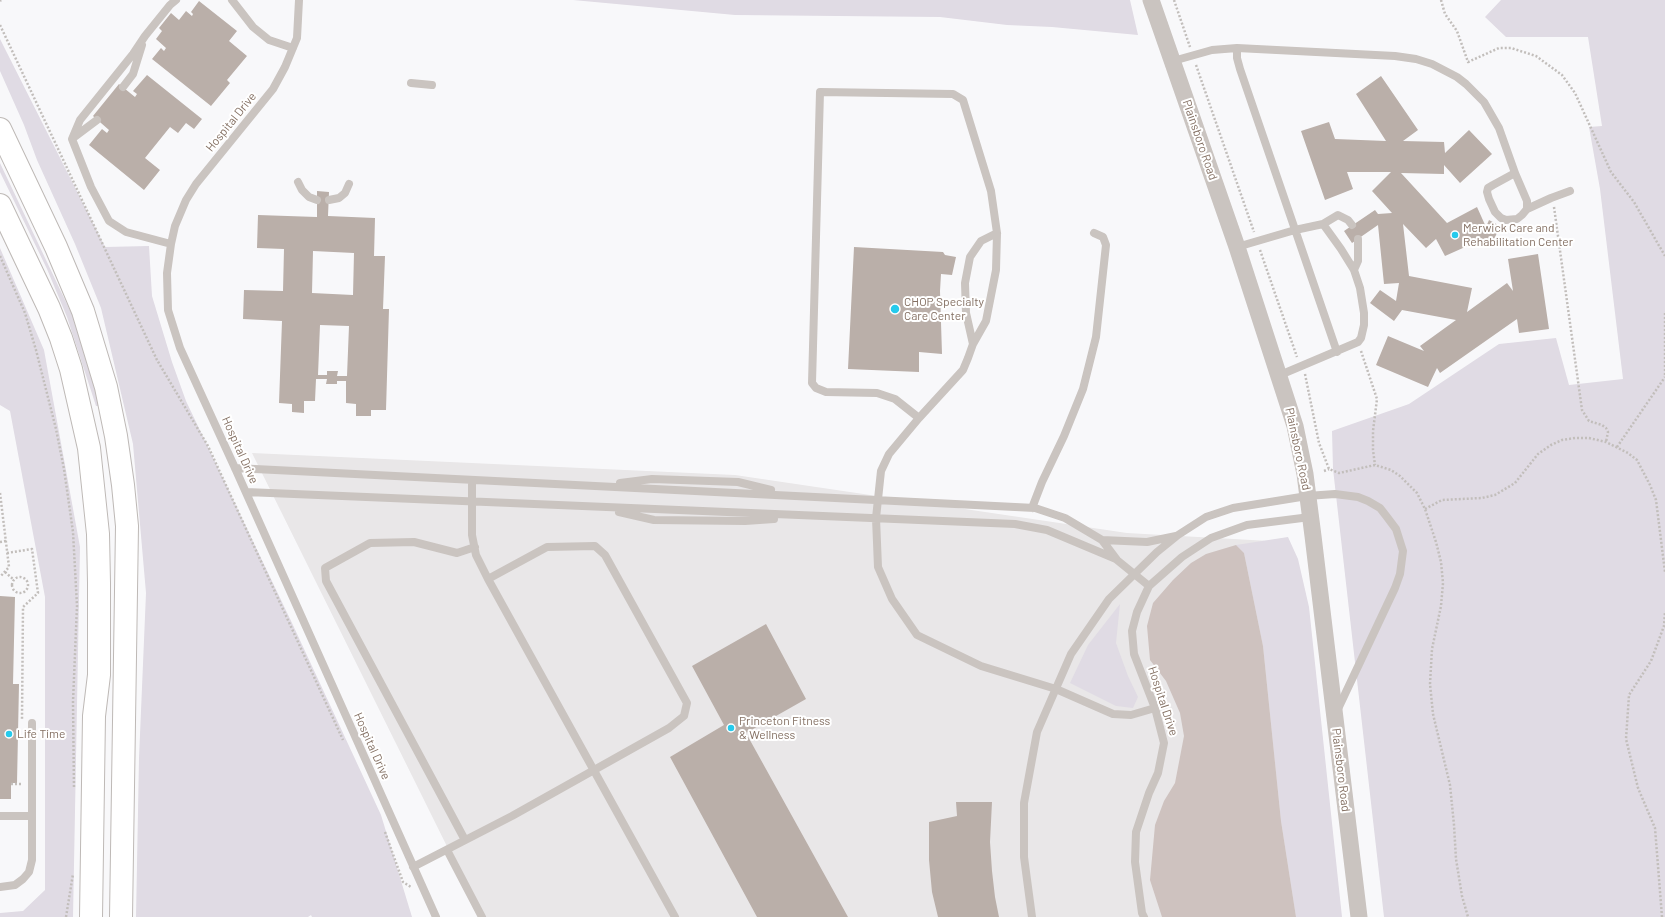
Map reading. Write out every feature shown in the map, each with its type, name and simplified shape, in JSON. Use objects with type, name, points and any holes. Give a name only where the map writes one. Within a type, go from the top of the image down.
[{"type":"highway","points":[[0,129],[56,247],[83,311],[106,387],[116,436],[123,485],[126,526],[121,917]]},
{"type":"highway","points":[[0,205],[49,308],[61,338],[71,369],[90,455],[98,534],[99,675],[94,716],[91,917]]},
{"type":"highway","points":[[99,675],[106,720],[103,917]]},
{"type":"street","name":"Plainsboro Road","points":[[1151,0],[1237,247],[1280,375],[1295,426],[1308,496],[1358,917]]},
{"type":"lane","points":[[171,244],[126,232],[109,221],[91,187],[72,139],[80,120],[133,54],[145,36],[170,5],[176,0]]},
{"type":"lane","points":[[232,0],[253,27],[269,40],[293,48]]},
{"type":"lane","name":"Hospital Drive","points":[[299,0],[297,38],[285,67],[273,89],[196,184],[186,200],[175,226],[166,273],[168,310],[180,348],[436,917]]},
{"type":"lane","points":[[123,87],[133,74],[145,36]]},
{"type":"lane","points":[[1173,61],[1212,50],[1237,48],[1395,56],[1416,59],[1432,64],[1457,77],[1484,102],[1499,128],[1527,201],[1527,209]]},
{"type":"lane","points":[[1237,48],[1237,58],[1240,69],[1337,352]]},
{"type":"lane","points":[[411,83],[432,85]]},
{"type":"lane","points":[[919,418],[895,398],[877,393],[826,392],[816,388],[812,383],[820,92],[953,94],[963,100],[991,191],[997,233],[996,270],[986,321],[973,344],[963,370],[919,418],[889,454],[881,471],[876,518],[878,567],[892,599],[917,635],[981,666],[1056,688],[1113,714],[1131,715],[1155,708]]},
{"type":"lane","points":[[72,139],[97,120]]},
{"type":"lane","points":[[1515,173],[1488,188],[1488,199],[1500,218],[1506,220],[1517,218],[1527,209],[1570,191]]},
{"type":"lane","points":[[298,182],[302,190],[309,197],[317,200]]},
{"type":"lane","points":[[329,200],[339,198],[345,193],[349,184]]},
{"type":"lane","points":[[1237,247],[1294,230],[1323,224],[1329,219],[1338,215],[1348,220],[1352,225]]},
{"type":"lane","points":[[1280,375],[1302,367],[1358,342],[1363,333],[1364,313],[1360,288],[1354,270],[1342,248],[1323,224]]},
{"type":"lane","points":[[973,344],[966,313],[965,283],[970,257],[981,241],[997,233]]},
{"type":"lane","points":[[1032,508],[1083,389],[1096,337],[1106,245],[1103,237],[1094,233]]},
{"type":"lane","points":[[1354,270],[1358,261],[1358,239]]},
{"type":"lane","points":[[235,468],[1032,508],[1064,518],[1102,540],[1117,560],[1149,586],[1182,557],[1211,538],[1247,525],[1310,517]]},
{"type":"lane","points":[[472,480],[472,535],[476,555],[675,917]]},
{"type":"lane","points":[[246,492],[471,503],[876,518],[1022,526],[1047,530],[1117,560]]},
{"type":"lane","points":[[1032,917],[1024,858],[1024,803],[1037,732],[1071,654],[1109,599],[1134,574],[1178,535],[1206,517],[1233,508],[1308,496],[1335,494],[1347,495],[1368,501],[1380,508],[1396,529],[1403,551],[1403,564],[1395,588],[1334,718]]},
{"type":"lane","points":[[1102,540],[1147,542],[1178,535]]},
{"type":"lane","points":[[465,840],[326,581],[325,568],[370,543],[414,542],[457,553],[474,547]]},
{"type":"lane","points":[[413,867],[669,728],[684,716],[688,703],[605,555],[595,546],[547,547],[488,579]]},
{"type":"lane","name":"Hospital Drive","points":[[1144,917],[1135,862],[1136,832],[1149,793],[1158,773],[1164,743],[1155,708],[1134,654],[1132,631],[1137,612],[1149,586]]},
{"type":"lane","points":[[0,887],[15,885],[23,879],[29,872],[32,860],[32,723]]},
{"type":"lane","points":[[0,816],[32,816]]},
{"type":"lane","points":[[446,850],[482,917]]},
{"type":"path","points":[[1174,0],[1297,358],[1306,375],[1319,443],[1329,469]]},
{"type":"path","points":[[1441,0],[1446,14],[1457,31],[1468,62],[1499,48],[1511,48],[1536,56],[1562,75],[1575,93],[1611,172],[1634,202],[1665,256]]},
{"type":"path","points":[[0,25],[157,360],[208,446],[344,743]]},
{"type":"path","points":[[1554,204],[1582,410],[1589,421],[1602,425],[1606,428],[1608,432],[1606,442]]},
{"type":"path","points":[[0,256],[24,313],[34,342],[56,429],[64,469],[72,532],[77,606],[73,702],[74,791]]},
{"type":"path","points":[[1617,447],[1665,377],[1665,313]]},
{"type":"path","points":[[1360,350],[1377,398],[1373,432],[1375,465]]},
{"type":"path","points":[[1425,509],[1442,500],[1482,498],[1495,495],[1515,483],[1538,454],[1551,445],[1562,440],[1589,438],[1606,442],[1617,447],[1636,460],[1650,485],[1656,500],[1665,572]]},
{"type":"path","points":[[1324,471],[1329,469],[1339,473],[1375,465],[1391,470],[1400,476],[1417,493],[1425,509],[1436,542],[1441,562],[1443,583],[1441,606],[1432,649],[1430,684],[1433,714],[1450,786],[1456,859],[1462,896],[1468,917]]},
{"type":"path","points":[[0,493],[9,567],[0,577]]},
{"type":"path","points":[[0,542],[6,542]]},
{"type":"path","points":[[7,553],[32,550],[38,593],[23,607],[22,718],[32,723]]},
{"type":"path","points":[[5,572],[13,579]]},
{"type":"path","points":[[20,576],[27,580],[28,587],[26,590],[19,593],[12,590],[11,582],[13,579],[20,576]]},
{"type":"path","points":[[1662,917],[1655,828],[1638,788],[1626,739],[1629,695],[1651,661],[1664,626],[1665,612]]},
{"type":"path","points":[[384,830],[402,882],[425,893]]},
{"type":"path","points":[[66,917],[67,900],[74,866]]},
{"type":"shaded area","points":[[573,0],[1130,0],[1138,35],[1052,27],[1007,25],[940,17],[735,15]]},
{"type":"shaded area","points":[[1501,0],[1665,0],[1665,917],[1384,917],[1333,469],[1332,431],[1409,404],[1499,344],[1556,338],[1569,385],[1623,379],[1600,189],[1589,127],[1602,126],[1588,37],[1506,37],[1485,17]]},
{"type":"shaded area","points":[[0,39],[105,247],[149,246],[152,296],[172,362],[186,401],[292,623],[381,815],[412,917],[312,917],[311,915],[308,917],[136,917],[139,758],[146,593],[133,444],[101,308],[0,71]]},
{"type":"shaded area","points":[[0,163],[84,340],[102,406],[96,406],[67,317],[47,269],[0,172]]},
{"type":"shaded area","points":[[0,248],[44,350],[80,547],[73,917],[0,917],[0,913],[23,911],[45,890],[45,597],[10,411],[0,405]]},
{"type":"shaded area","points":[[252,453],[735,475],[1127,533],[1287,542],[1335,917],[482,917]]},
{"type":"shaded area","points":[[1288,537],[1298,559],[1309,607],[1342,917],[1296,917],[1281,821],[1263,646],[1244,553],[1236,545]]},
{"type":"shaded area","points":[[1236,545],[1244,553],[1263,646],[1281,821],[1296,917],[1162,917],[1150,880],[1155,825],[1164,801],[1175,783],[1184,736],[1180,713],[1166,681],[1150,660],[1147,626],[1153,603],[1173,580],[1191,563],[1206,554]]},
{"type":"shaded area","points":[[1120,604],[1116,643],[1128,676],[1138,697],[1133,708],[1116,706],[1070,683],[1088,645]]},
{"type":"building","points":[[199,1],[237,31],[229,41],[247,56],[227,80],[230,83],[211,106],[152,59],[161,48],[164,51],[166,48],[156,39],[162,31],[159,28],[171,13],[179,20],[186,11],[192,16],[193,14],[191,12]]},
{"type":"building","points":[[147,75],[202,119],[194,129],[186,123],[178,133],[170,127],[145,158],[160,170],[144,190],[89,145],[102,129],[107,133],[109,130],[93,116],[119,84],[135,97],[137,94],[133,91]]},
{"type":"building","name":"Merwick Care and Rehabilitation Center","points":[[1381,76],[1418,130],[1403,141],[1444,142],[1445,153],[1469,130],[1492,154],[1460,183],[1444,165],[1444,174],[1401,173],[1447,223],[1477,207],[1486,227],[1489,220],[1500,226],[1492,244],[1483,239],[1445,256],[1436,239],[1426,248],[1403,224],[1409,276],[1472,288],[1467,312],[1507,283],[1513,291],[1508,259],[1538,254],[1549,329],[1519,333],[1517,319],[1440,373],[1437,368],[1428,387],[1376,365],[1388,336],[1424,351],[1420,346],[1456,320],[1402,310],[1394,321],[1370,303],[1380,290],[1396,301],[1399,283],[1384,284],[1378,225],[1352,243],[1344,231],[1375,210],[1378,214],[1392,213],[1372,191],[1391,172],[1347,172],[1353,189],[1325,200],[1301,131],[1329,122],[1335,139],[1386,141],[1356,94]]},
{"type":"building","points":[[317,191],[329,192],[328,216],[375,218],[374,256],[385,256],[383,309],[389,309],[386,410],[371,410],[371,416],[356,416],[356,404],[346,403],[346,381],[337,381],[337,384],[326,384],[327,379],[316,379],[315,401],[304,401],[304,413],[292,412],[292,404],[279,403],[282,321],[243,319],[244,290],[283,291],[284,249],[257,248],[258,215],[317,217]],"holes":[[[313,251],[354,253],[353,295],[312,293]],[[320,325],[349,326],[347,376],[337,376],[338,371],[327,371],[327,375],[318,375]]]},
{"type":"building","name":"CHOP Specialty Care Center","points":[[854,247],[943,252],[945,255],[956,257],[952,275],[941,274],[940,291],[942,354],[919,352],[919,372],[848,369]]},
{"type":"building","name":"Life Time","points":[[0,596],[15,597],[13,684],[19,684],[17,783],[11,783],[11,799],[0,799]]},
{"type":"building","points":[[766,624],[806,699],[746,733],[848,917],[757,917],[670,757],[724,725],[692,666]]},
{"type":"building","points":[[956,802],[992,802],[990,842],[995,897],[999,917],[938,917],[932,892],[929,860],[929,822],[957,816]]},
{"type":"place","name":"Merwick Care and Rehabilitation Center","points":[[1455,235]]},
{"type":"place","name":"CHOP Specialty Care Center","points":[[895,309]]},
{"type":"place","name":"Princeton Fitness & Wellness","points":[[731,728]]},
{"type":"place","name":"Life Time","points":[[9,734]]}]
